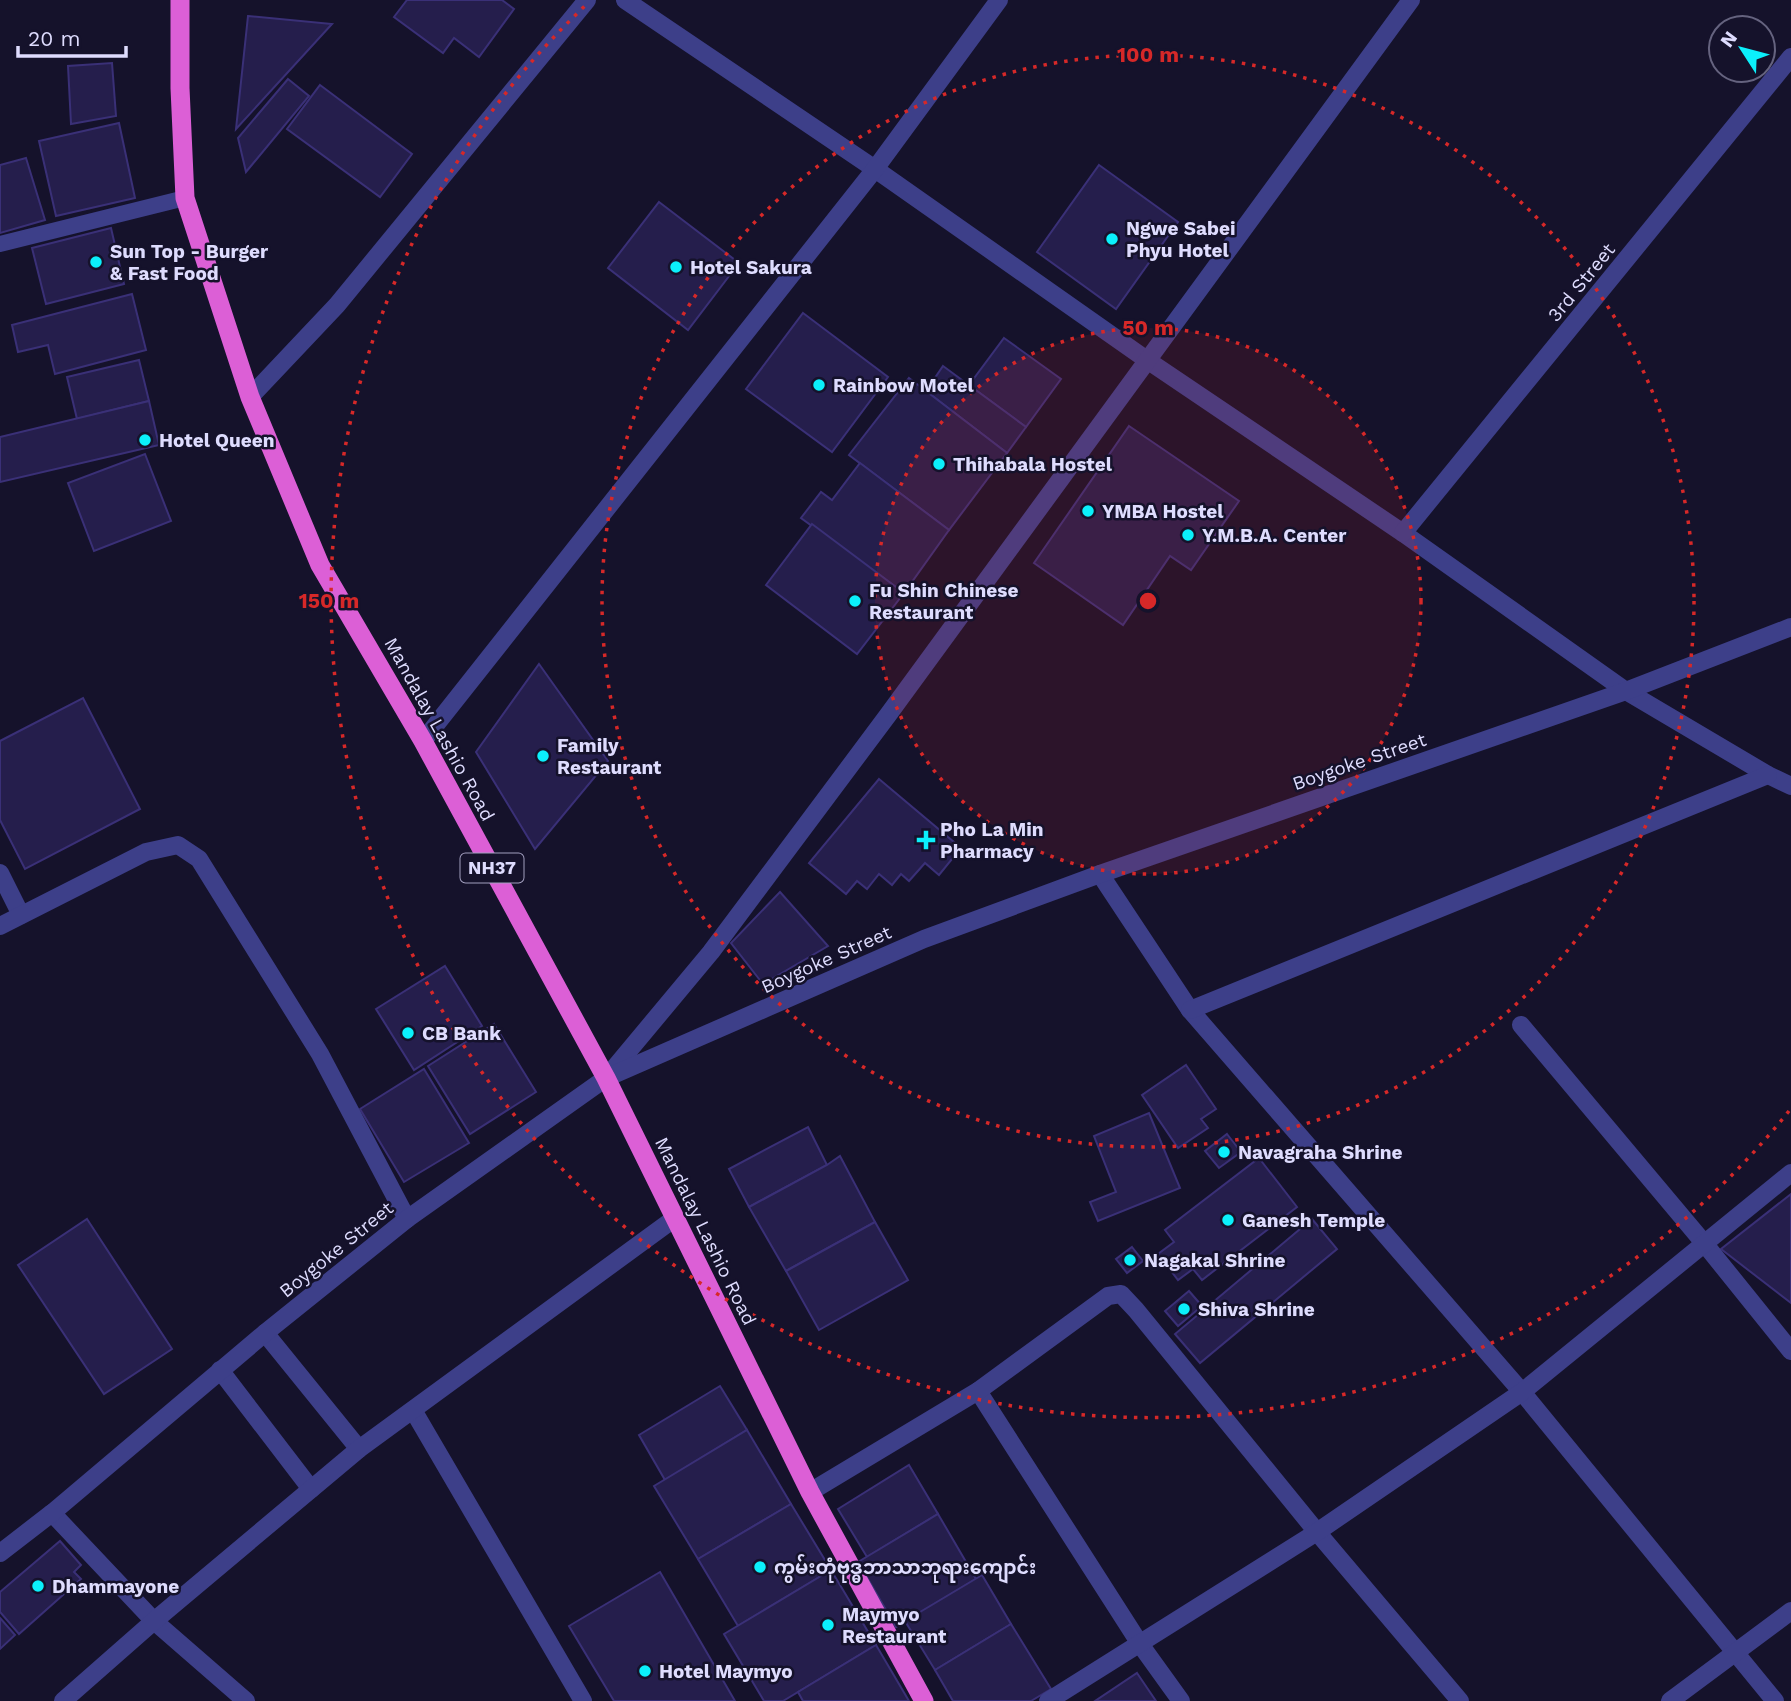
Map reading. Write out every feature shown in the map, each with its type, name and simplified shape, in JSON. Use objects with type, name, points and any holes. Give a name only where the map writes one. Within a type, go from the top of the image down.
[{"type":"highway","name":"Mandalay Lashio Road","points":[[180,0],[180,88],[185,198],[250,397],[320,565],[423,741],[606,1078],[810,1492],[924,1701]]},
{"type":"street","points":[[250,397],[337,305],[587,0]]},
{"type":"street","points":[[625,0],[875,169],[1146,360],[1403,533],[1626,691],[1791,786]]},
{"type":"street","points":[[423,741],[875,169],[999,0]]},
{"type":"street","points":[[606,1078],[719,941],[888,715],[1411,0]]},
{"type":"street","name":"3rd Street","points":[[1403,533],[1791,57]]},
{"type":"street","name":"Boygoke Street","points":[[0,1553],[407,1219],[606,1078],[924,939],[1100,874],[1626,691],[1791,627]]},
{"type":"street","points":[[1190,1010],[1768,775]]},
{"type":"street","points":[[0,926],[146,852],[178,845],[199,859],[320,1055],[407,1219]]},
{"type":"street","points":[[0,873],[20,915]]},
{"type":"street","points":[[1100,874],[1190,1010],[1522,1392],[1775,1701]]},
{"type":"street","points":[[1521,1025],[1791,1351]]},
{"type":"street","points":[[1048,1701],[1317,1532],[1522,1392],[1791,1173]]},
{"type":"street","points":[[63,1701],[359,1449],[675,1218]]},
{"type":"street","points":[[810,1492],[978,1391],[1108,1296],[1121,1294],[1460,1701]]},
{"type":"street","points":[[265,1333],[359,1449]]},
{"type":"street","points":[[220,1370],[311,1489]]},
{"type":"street","points":[[978,1391],[1140,1644],[1181,1701]]},
{"type":"street","points":[[413,1410],[583,1701]]},
{"type":"street","points":[[52,1513],[154,1621],[246,1701]]},
{"type":"street","points":[[1670,1701],[1791,1611]]},
{"type":"lane","points":[[0,244],[185,198]]},
{"type":"building","points":[[407,0],[502,0],[514,9],[479,57],[454,38],[443,53],[394,17]]},
{"type":"building","points":[[248,16],[332,24],[236,129]]},
{"type":"building","points":[[112,63],[116,116],[71,124],[68,66]]},
{"type":"building","points":[[288,79],[309,96],[246,172],[238,138]]},
{"type":"building","points":[[320,85],[412,154],[380,197],[287,129]]},
{"type":"building","points":[[119,123],[135,198],[56,216],[39,141]]},
{"type":"building","points":[[26,158],[45,220],[0,233],[0,165]]},
{"type":"building","points":[[1099,165],[1178,222],[1116,309],[1037,252]]},
{"type":"building","points":[[659,202],[739,263],[688,330],[608,268]]},
{"type":"building","points":[[111,228],[124,284],[46,304],[32,248]]},
{"type":"building","points":[[132,294],[146,350],[55,374],[48,345],[18,352],[12,325]]},
{"type":"building","points":[[803,313],[888,377],[832,452],[746,389]]},
{"type":"building","points":[[1004,338],[1061,379],[1026,427],[969,385]]},
{"type":"building","points":[[139,360],[149,401],[77,419],[67,377]]},
{"type":"building","points":[[943,366],[1026,427],[1007,453],[926,391]]},
{"type":"building","points":[[909,378],[1007,453],[949,530],[849,455]]},
{"type":"building","points":[[149,401],[159,445],[0,482],[0,437]]},
{"type":"building","points":[[1129,426],[1239,501],[1191,570],[1170,556],[1123,625],[1034,563]]},
{"type":"building","points":[[145,454],[171,521],[94,551],[68,483]]},
{"type":"building","points":[[860,463],[949,530],[904,593],[801,518],[821,492],[832,500]]},
{"type":"building","points":[[812,524],[904,593],[857,654],[766,585]]},
{"type":"building","points":[[539,664],[608,761],[535,849],[476,752]]},
{"type":"building","points":[[83,698],[140,809],[25,869],[0,820],[0,741]]},
{"type":"building","points":[[879,779],[961,848],[939,875],[925,863],[909,881],[901,874],[892,885],[879,874],[867,889],[857,881],[846,894],[809,863]]},
{"type":"building","points":[[780,892],[828,946],[763,984],[731,943]]},
{"type":"building","points":[[445,966],[482,1026],[414,1070],[376,1009]]},
{"type":"building","points":[[494,1024],[536,1092],[470,1134],[428,1066]]},
{"type":"building","points":[[1186,1065],[1216,1109],[1201,1119],[1208,1128],[1178,1148],[1142,1095]]},
{"type":"building","points":[[424,1069],[469,1143],[404,1182],[360,1109]]},
{"type":"building","points":[[1149,1113],[1180,1188],[1098,1221],[1090,1202],[1116,1192],[1094,1136]]},
{"type":"building","points":[[808,1127],[827,1165],[749,1207],[729,1169]]},
{"type":"building","points":[[1227,1134],[1241,1152],[1219,1168],[1205,1151]]},
{"type":"building","points":[[840,1156],[875,1222],[786,1271],[749,1207]]},
{"type":"building","points":[[1259,1158],[1297,1207],[1202,1280],[1193,1269],[1178,1280],[1158,1254],[1174,1242],[1165,1230]]},
{"type":"building","points":[[1791,1194],[1791,1303],[1721,1249]]},
{"type":"building","points":[[87,1219],[172,1349],[104,1394],[18,1265]]},
{"type":"building","points":[[1312,1219],[1337,1249],[1200,1363],[1175,1334]]},
{"type":"building","points":[[875,1222],[908,1280],[819,1330],[786,1271]]},
{"type":"building","points":[[1132,1247],[1143,1261],[1127,1273],[1116,1259]]},
{"type":"building","points":[[1189,1291],[1202,1306],[1178,1326],[1165,1311]]},
{"type":"building","points":[[720,1386],[747,1430],[665,1480],[639,1435]]},
{"type":"building","points":[[747,1430],[791,1504],[698,1559],[654,1486]]},
{"type":"building","points":[[909,1465],[938,1514],[867,1557],[838,1509]]},
{"type":"building","points":[[791,1504],[831,1570],[738,1626],[698,1559]]},
{"type":"building","points":[[938,1514],[976,1579],[896,1627],[858,1562]]},
{"type":"building","points":[[60,1541],[81,1565],[74,1572],[81,1579],[19,1634],[0,1612],[0,1592]]},
{"type":"building","points":[[831,1570],[876,1645],[783,1701],[764,1701],[724,1634]]},
{"type":"building","points":[[660,1572],[735,1701],[614,1701],[569,1626]]},
{"type":"building","points":[[982,1575],[1011,1624],[935,1670],[905,1621]]},
{"type":"building","points":[[0,1618],[15,1635],[0,1649]]},
{"type":"building","points":[[1011,1624],[1051,1689],[1031,1701],[953,1701],[935,1670]]},
{"type":"building","points":[[876,1645],[909,1701],[803,1701],[798,1692]]},
{"type":"building","points":[[1137,1673],[1156,1701],[1095,1701]]},
{"type":"place","name":"Ngwe Sabei Phyu Hotel","points":[[1112,239]]},
{"type":"place","name":"Sun Top - Burger & Fast Food","points":[[96,262]]},
{"type":"place","name":"Hotel Sakura","points":[[676,267]]},
{"type":"place","name":"Rainbow Motel","points":[[819,385]]},
{"type":"place","name":"Hotel Queen","points":[[145,440]]},
{"type":"place","name":"Thihabala Hostel","points":[[939,464]]},
{"type":"place","name":"YMBA Hostel","points":[[1088,511]]},
{"type":"place","name":"Y.M.B.A. Center","points":[[1188,535]]},
{"type":"place","name":"Fu Shin Chinese Restaurant","points":[[855,601]]},
{"type":"place","name":"Family Restaurant","points":[[543,756]]},
{"type":"place","name":"Pho La Min Pharmacy","points":[[926,840]]},
{"type":"place","name":"CB Bank","points":[[408,1033]]},
{"type":"place","name":"Navagraha Shrine","points":[[1224,1152]]},
{"type":"place","name":"Ganesh Temple","points":[[1228,1220]]},
{"type":"place","name":"Nagakal Shrine","points":[[1130,1260]]},
{"type":"place","name":"Shiva Shrine","points":[[1184,1309]]},
{"type":"place","name":"ကွမ်းတုံဗုဒ္ဓဘာသာဘုရားကျောင်း","points":[[760,1567]]},
{"type":"place","name":"Dhammayone","points":[[38,1586]]},
{"type":"place","name":"Maymyo Restaurant","points":[[828,1625]]},
{"type":"place","name":"Hotel Maymyo","points":[[645,1671]]}]
